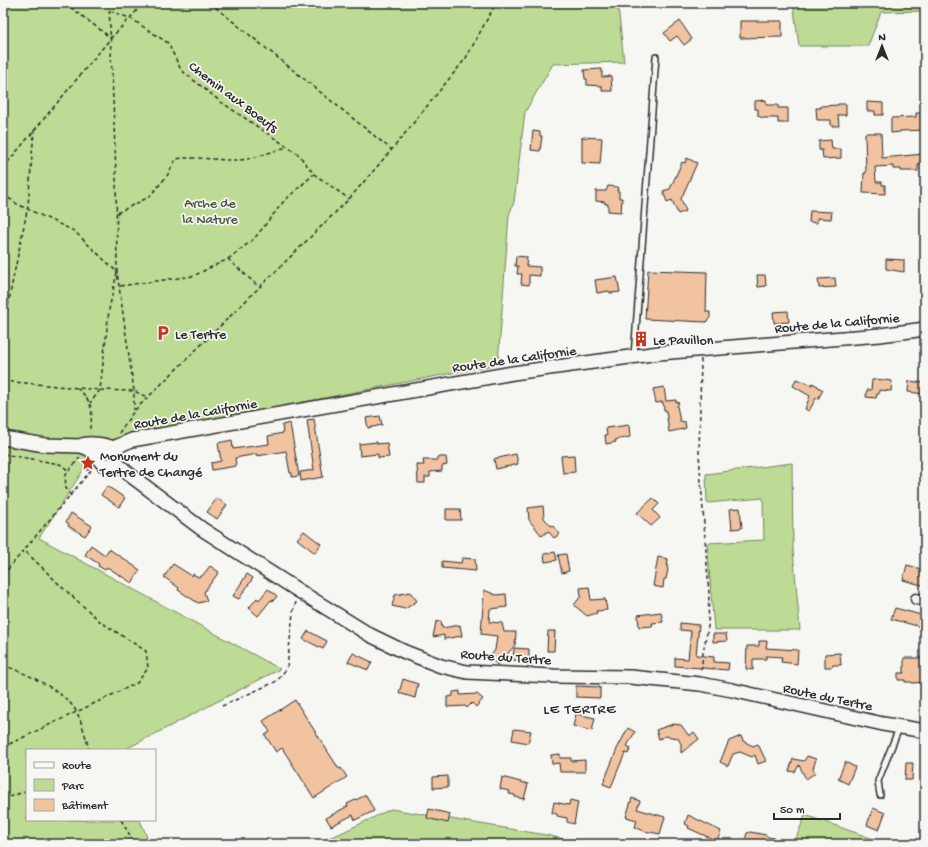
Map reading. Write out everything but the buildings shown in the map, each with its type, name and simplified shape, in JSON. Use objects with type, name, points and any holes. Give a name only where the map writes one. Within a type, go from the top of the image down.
[{"type":"street","name":"Route de la Californie","points":[[100,452],[132,440],[512,373],[658,353],[880,336],[925,329]]},
{"type":"street","points":[[3,438],[45,445],[89,449],[100,452]]},
{"type":"street","name":"Route du Tertre","points":[[100,452],[117,453],[115,462],[130,475],[202,529],[299,591],[370,635],[405,652],[441,666],[467,672],[553,676],[630,677],[700,684],[899,727],[925,731]]},
{"type":"lane","points":[[634,357],[656,57]]},
{"type":"lane","points":[[880,795],[878,781],[899,727]]},
{"type":"path","points":[[65,3],[111,38]]},
{"type":"path","points":[[109,3],[117,213],[117,272],[134,392],[134,411]]},
{"type":"path","points":[[3,168],[111,38],[144,3]]},
{"type":"path","points":[[210,3],[392,150]]},
{"type":"path","points":[[119,433],[134,411],[349,199],[392,150],[466,58],[496,3]]},
{"type":"path","name":"Chemin aux Boeufs","points":[[110,11],[130,18],[168,43],[181,70],[221,102],[298,154],[314,174],[349,199]]},
{"type":"path","points":[[3,333],[28,206],[34,130]]},
{"type":"path","points":[[117,213],[149,197],[167,176],[176,159],[190,157],[233,160],[250,159],[287,147]]},
{"type":"path","points":[[119,286],[193,276],[228,259],[254,239],[284,201],[314,174]]},
{"type":"path","points":[[3,194],[17,204],[74,231],[117,272]]},
{"type":"path","points":[[228,259],[259,287]]},
{"type":"path","points":[[90,403],[100,390],[109,310],[117,272]]},
{"type":"path","points":[[700,684],[703,653],[708,627],[709,594],[699,454],[701,350]]},
{"type":"path","points":[[3,381],[134,392],[148,398]]},
{"type":"path","points":[[77,388],[86,396],[90,403],[91,422],[88,434]]},
{"type":"path","points":[[71,496],[66,488],[65,476],[83,449]]},
{"type":"path","points":[[3,575],[71,496],[89,473],[100,452]]},
{"type":"path","points":[[3,454],[60,464],[69,471]]},
{"type":"path","points":[[3,747],[137,682],[148,668],[146,651],[102,623],[62,588],[24,550]]},
{"type":"path","points":[[222,706],[277,681],[287,668],[293,613],[299,591]]},
{"type":"path","points":[[3,665],[19,671],[44,684],[68,702],[76,712],[89,749]]},
{"type":"path","points":[[3,799],[26,791]]},
{"type":"path","points":[[122,821],[135,844]]},
{"type":"green space","name":"Arche de la Nature","points":[[3,3],[684,3],[618,6],[624,62],[553,64],[525,112],[514,202],[509,215],[498,364],[100,442],[39,538],[280,669],[126,749],[26,749],[26,821],[140,821],[150,844],[3,844]]},
{"type":"green space","points":[[793,3],[925,3],[925,11],[881,12],[868,46],[799,46]]},
{"type":"green space","points":[[792,463],[793,550],[800,630],[714,630],[707,543],[764,540],[763,498],[707,503],[706,474]]},
{"type":"green space","points":[[391,809],[546,835],[586,844],[313,844],[339,834]]},
{"type":"green space","points":[[805,815],[888,844],[794,844]]},
{"type":"place","name":"Le Tertre","points":[[163,333]]},
{"type":"place","name":"Le Pavillon","points":[[641,339]]},
{"type":"place","name":"Monument du Tertre de Changé","points":[[88,463]]},
{"type":"district","name":"LE TERTRE","points":[[580,708]]}]
